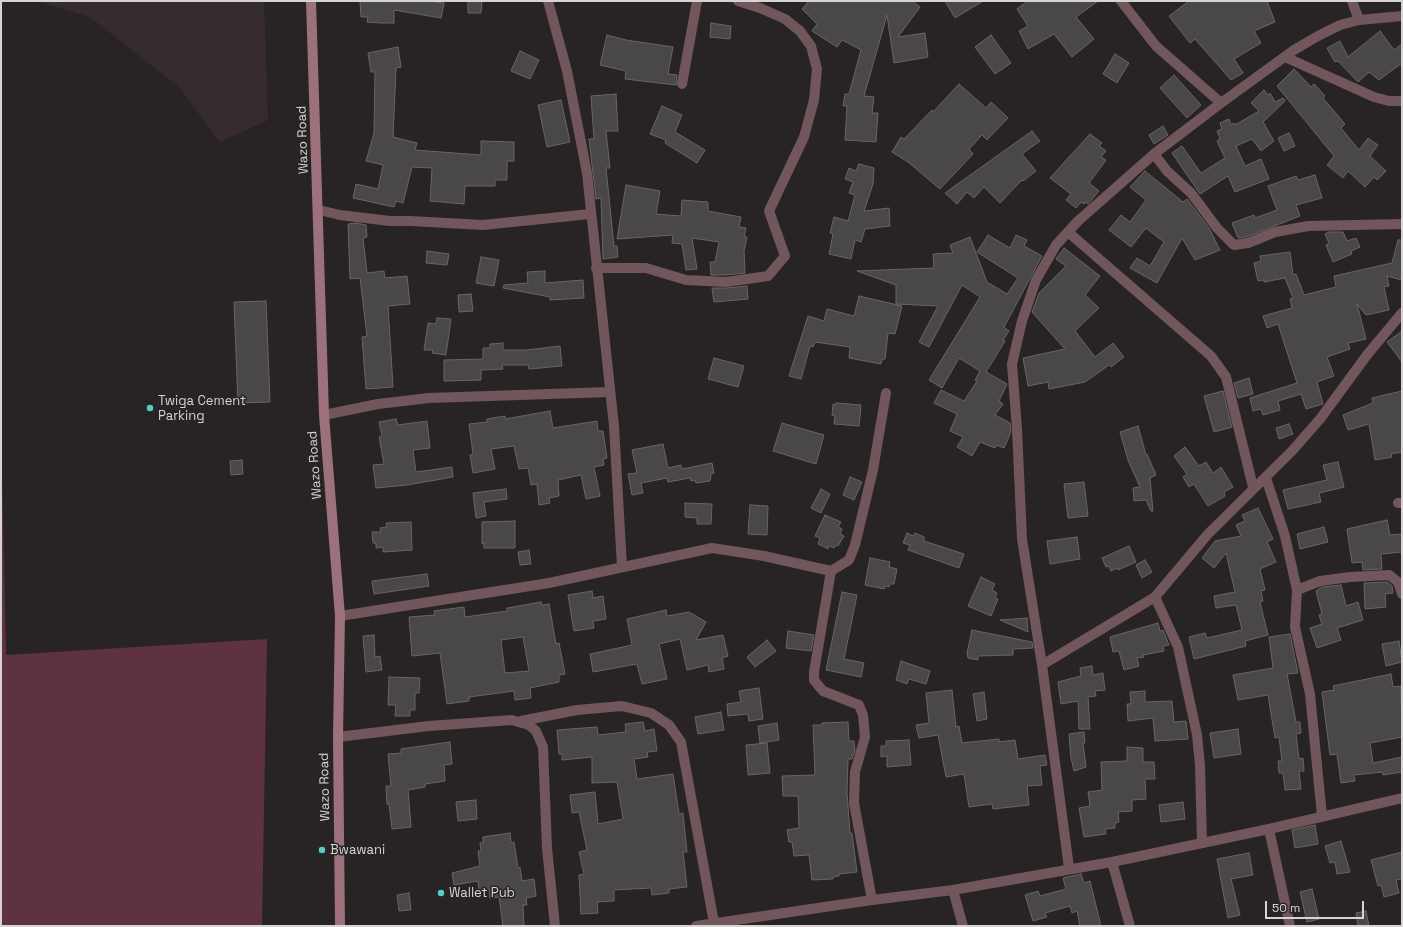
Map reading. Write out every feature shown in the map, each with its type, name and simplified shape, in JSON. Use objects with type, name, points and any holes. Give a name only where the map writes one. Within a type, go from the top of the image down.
[{"type":"main road","name":"Wazo Road","points":[[311,1],[319,210],[324,414],[340,616],[338,737],[340,926]]},
{"type":"street","points":[[548,1],[567,71],[587,173],[590,214],[614,426],[622,567]]},
{"type":"street","points":[[682,84],[697,1]]},
{"type":"street","points":[[596,268],[646,268],[686,280],[726,282],[768,276],[785,256],[769,211],[804,136],[814,100],[817,69],[810,46],[800,31],[785,19],[760,8],[738,1]]},
{"type":"street","points":[[1121,1],[1156,46],[1221,103]]},
{"type":"street","points":[[1352,1],[1359,20]]},
{"type":"street","points":[[1069,868],[1042,665],[1022,539],[1017,429],[1012,364],[1022,321],[1036,280],[1056,244],[1068,232],[1154,154],[1221,103],[1285,57],[1318,36],[1340,26],[1359,20],[1402,16]]},
{"type":"street","points":[[1285,57],[1374,97],[1389,101],[1402,101]]},
{"type":"street","points":[[1154,154],[1167,171],[1191,193],[1217,228],[1234,245],[1248,243],[1275,232],[1308,226],[1402,224]]},
{"type":"street","points":[[319,210],[340,215],[390,221],[483,226],[590,214]]},
{"type":"street","points":[[1068,232],[1211,356],[1226,377],[1253,487]]},
{"type":"street","points":[[1042,665],[1155,597],[1208,534],[1253,487],[1266,478],[1320,419],[1367,355],[1402,313]]},
{"type":"street","points":[[324,414],[378,404],[429,398],[610,392]]},
{"type":"street","points":[[340,616],[549,583],[712,548],[764,556],[831,571],[849,560],[855,545],[873,470],[886,393]]},
{"type":"street","points":[[1266,478],[1285,536],[1297,590],[1295,627],[1310,694],[1322,816]]},
{"type":"street","points":[[831,571],[814,672],[814,680],[823,691],[859,705],[863,715],[865,737],[855,772],[854,803],[872,900]]},
{"type":"street","points":[[1297,590],[1320,581],[1350,577],[1389,575],[1398,582],[1402,594]]},
{"type":"street","points":[[1155,597],[1178,647],[1197,735],[1200,765],[1202,843]]},
{"type":"street","points":[[338,737],[436,726],[512,720],[521,721],[576,710],[622,706],[651,713],[669,725],[681,742],[714,922]]},
{"type":"street","points":[[521,721],[536,731],[543,747],[547,848],[555,926]]},
{"type":"street","points":[[696,926],[714,922],[744,923],[872,900],[953,890],[1069,868],[1112,862],[1269,829],[1402,798]]},
{"type":"street","points":[[1269,829],[1290,926]]},
{"type":"street","points":[[1112,862],[1130,926]]},
{"type":"street","points":[[953,890],[963,926]]},
{"type":"shaded area","points":[[37,1],[264,1],[268,120],[220,142],[179,87],[90,17]]},
{"type":"shaded area","points":[[1,431],[6,655],[267,639],[262,926],[1,926]]},
{"type":"building","points":[[360,1],[430,1],[444,3],[441,18],[394,10],[394,23],[381,23],[367,22],[368,17],[361,17]]},
{"type":"building","points":[[468,1],[482,1],[481,13],[468,13]]},
{"type":"building","points":[[809,1],[913,1],[920,7],[898,37],[925,33],[928,57],[894,63],[887,15],[864,96],[874,97],[872,113],[878,113],[876,142],[845,140],[847,106],[843,106],[845,94],[849,94],[861,50],[842,40],[837,47],[812,31],[817,24],[802,9]]},
{"type":"building","points":[[945,1],[983,1],[955,18]]},
{"type":"building","points":[[1028,1],[1098,1],[1076,17],[1094,39],[1072,57],[1054,34],[1028,49],[1019,31],[1028,26],[1017,9]]},
{"type":"building","points":[[1189,1],[1267,1],[1275,22],[1254,31],[1261,43],[1234,59],[1243,73],[1231,80],[1195,39],[1190,43],[1169,16]]},
{"type":"building","points":[[711,23],[731,26],[730,39],[710,37]]},
{"type":"building","points":[[1380,31],[1394,50],[1402,44],[1402,63],[1379,80],[1369,72],[1358,82],[1338,61],[1335,62],[1327,48],[1340,41],[1348,57]]},
{"type":"building","points":[[607,35],[626,40],[673,47],[668,74],[677,75],[676,85],[625,79],[626,71],[600,65]]},
{"type":"building","points":[[991,35],[1011,63],[995,74],[975,47]]},
{"type":"building","points":[[398,47],[401,67],[396,68],[393,137],[417,143],[415,150],[481,155],[481,141],[514,142],[514,161],[507,161],[507,180],[495,180],[495,186],[465,186],[464,204],[430,201],[432,168],[412,167],[403,203],[396,201],[394,207],[353,198],[356,184],[378,189],[383,165],[366,161],[374,133],[375,72],[371,72],[368,53]]},
{"type":"building","points":[[520,51],[539,60],[530,79],[511,71]]},
{"type":"building","points":[[1115,54],[1129,63],[1117,83],[1103,74]]},
{"type":"building","points":[[1294,69],[1311,87],[1314,84],[1325,96],[1323,98],[1345,124],[1341,128],[1359,150],[1368,138],[1378,145],[1370,156],[1386,171],[1377,180],[1374,177],[1365,187],[1348,171],[1343,178],[1327,165],[1334,156],[1277,86]]},
{"type":"building","points":[[1174,75],[1201,105],[1187,118],[1160,88]]},
{"type":"building","points":[[959,84],[986,108],[991,102],[1008,118],[987,140],[982,135],[969,149],[973,154],[940,189],[908,162],[892,152],[901,137],[904,139],[932,110],[933,112]]},
{"type":"building","points":[[1264,90],[1268,95],[1270,93],[1275,102],[1283,98],[1285,101],[1263,122],[1274,141],[1261,151],[1252,139],[1236,146],[1245,166],[1261,159],[1269,179],[1235,192],[1228,176],[1200,194],[1172,153],[1182,146],[1201,173],[1225,158],[1217,141],[1220,139],[1217,131],[1222,129],[1220,123],[1229,119],[1231,125],[1234,123],[1235,125],[1259,111],[1251,103]]},
{"type":"building","points":[[616,94],[618,131],[606,131],[610,168],[606,168],[614,246],[617,246],[618,257],[603,259],[601,198],[596,199],[589,139],[594,139],[591,96]]},
{"type":"building","points":[[561,100],[570,142],[547,147],[538,105]]},
{"type":"building","points":[[662,106],[682,115],[675,132],[705,150],[697,163],[665,143],[666,140],[650,134]]},
{"type":"building","points":[[1163,126],[1168,135],[1154,144],[1149,135]]},
{"type":"building","points":[[1032,131],[1040,141],[1022,154],[1036,171],[1023,181],[1022,180],[1000,203],[984,187],[974,198],[967,192],[957,204],[945,193]]},
{"type":"building","points":[[1289,133],[1295,146],[1284,151],[1278,138]]},
{"type":"building","points":[[1090,134],[1102,143],[1099,146],[1106,151],[1101,157],[1106,160],[1089,183],[1099,191],[1088,204],[1086,202],[1084,204],[1081,202],[1076,208],[1066,200],[1071,194],[1050,178]]},
{"type":"building","points":[[859,164],[874,168],[873,184],[864,211],[889,208],[890,226],[865,229],[861,242],[855,240],[851,259],[829,254],[833,234],[830,233],[834,217],[848,221],[855,195],[849,193],[853,182],[845,179],[849,168],[856,171]]},
{"type":"building","points":[[1145,171],[1183,202],[1187,199],[1209,228],[1220,250],[1195,260],[1182,238],[1157,283],[1130,268],[1137,258],[1150,266],[1164,242],[1146,228],[1131,247],[1109,230],[1121,215],[1130,222],[1146,200],[1130,187]]},
{"type":"building","points":[[1315,175],[1322,198],[1296,205],[1300,216],[1246,237],[1238,238],[1232,223],[1254,215],[1255,218],[1277,210],[1268,186],[1296,176],[1298,180]]},
{"type":"building","points":[[626,185],[660,191],[656,214],[681,216],[682,200],[708,202],[708,211],[741,217],[739,227],[746,228],[744,237],[747,237],[744,251],[745,273],[711,275],[710,262],[715,262],[719,242],[692,238],[697,269],[686,270],[682,244],[672,243],[673,235],[617,239]]},
{"type":"building","points":[[356,223],[366,225],[367,237],[363,238],[367,273],[384,271],[385,278],[407,276],[410,304],[388,306],[393,387],[366,389],[362,337],[367,336],[360,278],[350,279],[348,224]]},
{"type":"building","points":[[1329,232],[1343,232],[1347,241],[1356,238],[1360,247],[1351,251],[1352,254],[1333,262],[1326,245],[1329,243],[1325,234]]},
{"type":"building","points":[[988,235],[1010,248],[1016,235],[1027,240],[1024,246],[1042,256],[1004,327],[1009,331],[1003,340],[1005,341],[986,372],[1007,384],[999,401],[1003,404],[995,415],[1010,423],[1011,431],[1004,448],[996,445],[995,448],[980,442],[972,456],[957,447],[963,437],[950,431],[957,414],[934,403],[941,390],[964,401],[977,381],[975,380],[980,371],[959,358],[942,388],[929,380],[980,297],[962,285],[929,347],[919,342],[938,306],[896,304],[896,285],[857,271],[934,268],[933,254],[953,253],[950,245],[970,237],[987,282],[1007,294],[1018,278],[977,252]]},
{"type":"building","points":[[1398,240],[1402,240],[1402,280],[1387,276],[1389,286],[1384,287],[1389,310],[1366,315],[1357,304],[1366,339],[1348,343],[1350,349],[1327,357],[1334,376],[1317,382],[1323,404],[1306,409],[1301,394],[1278,401],[1280,410],[1263,415],[1261,409],[1253,411],[1250,398],[1297,383],[1278,324],[1267,328],[1263,316],[1292,308],[1290,299],[1293,298],[1285,278],[1264,282],[1264,280],[1258,281],[1254,263],[1261,261],[1260,256],[1290,252],[1293,275],[1296,274],[1304,295],[1336,287],[1334,276],[1392,263]]},
{"type":"building","points":[[1064,248],[1100,276],[1085,295],[1099,308],[1075,331],[1095,357],[1113,343],[1124,357],[1111,367],[1109,365],[1085,382],[1049,389],[1048,382],[1028,386],[1023,358],[1065,349],[1032,312],[1039,293],[1066,266],[1056,259]]},
{"type":"building","points":[[427,251],[449,254],[447,265],[426,263]]},
{"type":"building","points":[[481,257],[499,260],[494,286],[476,283]]},
{"type":"building","points":[[545,271],[545,283],[583,280],[584,298],[550,300],[550,297],[503,288],[504,285],[528,283],[527,272]]},
{"type":"building","points":[[747,286],[748,299],[714,302],[712,288]]},
{"type":"building","points":[[471,294],[473,311],[459,312],[458,295]]},
{"type":"building","points":[[859,296],[902,306],[895,334],[888,333],[885,359],[882,359],[881,364],[849,358],[850,347],[815,342],[813,347],[810,346],[801,379],[789,376],[808,316],[824,321],[827,309],[854,316]]},
{"type":"building","points":[[266,301],[270,402],[238,403],[234,302]]},
{"type":"building","points":[[437,318],[451,319],[446,355],[432,353],[433,350],[424,350],[428,323],[436,324]]},
{"type":"building","points":[[1402,331],[1402,362],[1387,342]]},
{"type":"building","points":[[503,343],[503,350],[527,350],[560,346],[562,366],[529,369],[528,365],[502,365],[503,369],[481,370],[481,380],[444,381],[444,360],[483,359],[483,348],[490,348],[490,344]]},
{"type":"building","points":[[714,358],[744,366],[738,387],[708,379]]},
{"type":"building","points":[[1249,378],[1253,394],[1238,398],[1234,383]]},
{"type":"building","points":[[1223,391],[1232,427],[1214,432],[1204,396]]},
{"type":"building","points":[[1402,391],[1402,452],[1391,454],[1392,457],[1375,460],[1369,424],[1348,430],[1343,415],[1373,403],[1372,398]]},
{"type":"building","points":[[836,403],[861,405],[859,426],[834,424],[835,416],[832,415],[833,404],[836,405]]},
{"type":"building","points":[[550,411],[553,428],[597,421],[598,431],[603,431],[607,458],[603,459],[604,465],[594,467],[600,496],[586,499],[581,475],[558,480],[559,496],[549,498],[550,503],[539,505],[537,484],[531,485],[528,468],[519,469],[514,446],[491,449],[495,469],[473,473],[470,455],[473,454],[469,424],[487,422],[487,419],[505,416],[505,419]]},
{"type":"building","points":[[396,419],[398,425],[427,421],[430,448],[413,450],[416,472],[452,467],[453,477],[407,485],[376,488],[373,465],[384,464],[379,437],[382,436],[379,422]]},
{"type":"building","points":[[782,423],[824,435],[816,464],[773,451]]},
{"type":"building","points":[[1289,424],[1293,434],[1279,439],[1276,428]]},
{"type":"building","points":[[1138,426],[1146,455],[1147,454],[1156,475],[1150,478],[1153,511],[1151,511],[1146,500],[1134,501],[1133,488],[1140,487],[1128,460],[1120,432]]},
{"type":"building","points":[[663,444],[668,468],[681,465],[682,469],[712,463],[714,473],[711,474],[710,481],[696,483],[695,480],[691,481],[690,478],[668,482],[667,478],[641,483],[643,493],[632,495],[628,474],[637,473],[632,450]]},
{"type":"building","points":[[1185,447],[1199,466],[1206,462],[1213,473],[1221,467],[1233,487],[1224,492],[1225,496],[1208,506],[1194,484],[1189,487],[1183,477],[1187,474],[1174,456]]},
{"type":"building","points":[[242,460],[243,474],[231,475],[230,461]]},
{"type":"building","points":[[1338,462],[1344,487],[1319,493],[1321,502],[1288,509],[1283,490],[1327,480],[1323,465]]},
{"type":"building","points":[[850,477],[862,482],[854,500],[843,495]]},
{"type":"building","points":[[1084,482],[1088,516],[1068,518],[1064,484]]},
{"type":"building","points":[[506,489],[507,499],[484,502],[486,516],[476,518],[473,493]]},
{"type":"building","points":[[821,489],[830,494],[821,513],[811,508]]},
{"type":"building","points":[[685,503],[712,504],[711,524],[697,524],[697,518],[685,517]]},
{"type":"building","points":[[750,505],[768,506],[767,535],[748,534]]},
{"type":"building","points":[[1258,508],[1273,539],[1267,542],[1276,562],[1260,569],[1265,590],[1261,591],[1263,601],[1260,602],[1268,635],[1245,641],[1246,646],[1194,659],[1189,637],[1205,633],[1207,638],[1242,630],[1236,605],[1216,608],[1214,596],[1235,592],[1226,553],[1214,568],[1202,558],[1215,541],[1241,536],[1236,525],[1245,521],[1242,515]]},
{"type":"building","points":[[825,515],[841,522],[838,527],[842,529],[840,534],[844,536],[838,546],[836,545],[834,548],[829,546],[828,549],[818,544],[820,538],[815,536]]},
{"type":"building","points":[[1387,520],[1390,535],[1402,534],[1402,552],[1381,554],[1382,569],[1363,570],[1362,562],[1352,563],[1347,529]]},
{"type":"building","points":[[515,521],[515,548],[484,548],[484,543],[482,544],[482,522]]},
{"type":"building","points":[[411,522],[412,550],[383,552],[383,547],[376,548],[376,543],[373,543],[372,532],[381,532],[380,528],[387,527],[386,523]]},
{"type":"building","points":[[1324,527],[1328,542],[1300,549],[1297,534]]},
{"type":"building","points":[[907,533],[913,536],[915,533],[924,537],[924,541],[964,554],[959,568],[908,550],[910,545],[903,543]]},
{"type":"building","points":[[1077,537],[1080,559],[1050,564],[1047,541]]},
{"type":"building","points":[[1129,546],[1136,562],[1118,570],[1117,568],[1111,571],[1109,566],[1106,567],[1102,558]]},
{"type":"building","points":[[529,550],[531,564],[520,565],[518,552]]},
{"type":"building","points":[[870,558],[890,562],[889,567],[897,569],[894,584],[890,584],[889,587],[885,586],[884,589],[865,585]]},
{"type":"building","points":[[1145,560],[1152,572],[1142,578],[1136,565]]},
{"type":"building","points":[[427,574],[429,586],[374,594],[372,581]]},
{"type":"building","points":[[981,577],[995,584],[992,590],[997,593],[995,598],[998,599],[991,616],[968,606]]},
{"type":"building","points":[[1387,582],[1392,586],[1393,593],[1385,594],[1386,607],[1365,609],[1364,583]]},
{"type":"building","points":[[1341,585],[1346,606],[1358,602],[1363,620],[1337,628],[1341,640],[1317,648],[1310,628],[1322,624],[1319,615],[1322,614],[1316,591],[1322,587]]},
{"type":"building","points":[[592,591],[593,598],[603,596],[606,619],[593,621],[594,628],[574,631],[568,595]]},
{"type":"building","points":[[842,592],[857,595],[844,659],[864,663],[861,677],[826,670]]},
{"type":"building","points":[[541,602],[542,605],[549,604],[556,644],[559,643],[565,674],[559,675],[559,682],[530,688],[531,698],[515,700],[514,691],[469,697],[469,701],[447,704],[440,653],[412,656],[409,617],[435,615],[434,611],[464,607],[465,617],[507,611],[507,608]],"holes":[[[523,637],[529,671],[505,673],[501,640]]]},
{"type":"building","points":[[666,610],[667,616],[689,612],[706,622],[696,640],[723,635],[728,656],[722,658],[724,669],[709,672],[708,665],[687,670],[680,639],[659,644],[667,679],[642,684],[637,664],[593,672],[590,654],[632,645],[627,619]]},
{"type":"building","points":[[1027,618],[1028,632],[1000,620]]},
{"type":"building","points":[[1158,623],[1160,631],[1163,630],[1169,645],[1163,646],[1164,651],[1143,655],[1144,657],[1137,658],[1139,666],[1124,670],[1119,651],[1113,652],[1110,637]]},
{"type":"building","points":[[972,630],[1032,642],[1033,648],[1013,649],[1013,655],[978,656],[978,660],[968,658],[967,653]]},
{"type":"building","points":[[788,631],[814,635],[811,651],[786,648]]},
{"type":"building","points":[[1290,634],[1298,673],[1287,674],[1296,722],[1300,722],[1301,733],[1296,734],[1299,759],[1303,758],[1304,771],[1299,771],[1301,789],[1285,790],[1283,773],[1279,773],[1278,761],[1282,761],[1279,737],[1275,738],[1268,695],[1238,700],[1233,675],[1273,668],[1269,637]]},
{"type":"building","points":[[374,635],[375,657],[380,656],[382,670],[366,672],[363,636]]},
{"type":"building","points":[[767,640],[776,651],[755,667],[747,657]]},
{"type":"building","points":[[1399,641],[1402,662],[1386,666],[1382,644]]},
{"type":"building","points":[[901,661],[930,671],[926,684],[909,679],[907,684],[896,680]]},
{"type":"building","points":[[1092,666],[1093,675],[1103,673],[1105,690],[1095,691],[1096,696],[1088,697],[1090,729],[1079,729],[1078,701],[1061,704],[1058,682],[1081,676],[1080,668]]},
{"type":"building","points":[[1391,674],[1393,687],[1401,686],[1402,737],[1370,743],[1373,763],[1402,757],[1402,772],[1383,775],[1382,772],[1354,775],[1355,781],[1341,783],[1337,754],[1330,755],[1322,692],[1334,690],[1333,686]]},
{"type":"building","points":[[389,677],[420,678],[419,693],[415,693],[415,710],[410,710],[410,716],[395,716],[396,705],[388,705]]},
{"type":"building","points":[[759,688],[763,719],[749,721],[748,714],[728,716],[727,704],[741,702],[739,691]]},
{"type":"building","points":[[952,690],[956,727],[959,726],[962,743],[999,739],[999,742],[1015,740],[1018,759],[1045,755],[1047,765],[1040,766],[1042,785],[1027,786],[1029,805],[993,809],[992,804],[969,807],[964,774],[946,777],[938,735],[919,738],[916,725],[929,723],[926,693]]},
{"type":"building","points":[[1145,691],[1145,702],[1172,701],[1174,722],[1186,721],[1188,739],[1155,741],[1153,718],[1128,721],[1127,704],[1131,704],[1130,692]]},
{"type":"building","points":[[984,692],[987,719],[977,721],[973,694]]},
{"type":"building","points":[[721,712],[724,730],[698,734],[695,717]]},
{"type":"building","points":[[643,722],[645,731],[654,729],[657,751],[647,752],[648,757],[634,759],[637,779],[673,774],[679,814],[683,813],[687,852],[683,852],[687,887],[669,889],[669,893],[652,895],[651,888],[614,890],[614,901],[597,902],[598,913],[581,914],[579,875],[584,874],[579,852],[587,850],[579,812],[572,813],[570,795],[595,792],[598,824],[623,819],[617,782],[592,783],[592,757],[562,760],[562,754],[559,754],[557,730],[597,727],[598,735],[626,732],[625,724]]},
{"type":"building","points":[[848,722],[849,741],[854,741],[855,750],[852,759],[848,759],[847,792],[850,833],[852,833],[857,872],[839,874],[839,876],[833,877],[833,879],[812,880],[809,855],[794,856],[792,842],[789,842],[787,830],[799,828],[798,796],[783,796],[782,776],[815,775],[813,725],[822,725],[822,723]]},
{"type":"building","points":[[777,723],[779,740],[760,743],[758,726]]},
{"type":"building","points":[[1238,729],[1241,754],[1214,758],[1210,733]]},
{"type":"building","points":[[1084,732],[1085,743],[1083,743],[1086,767],[1074,771],[1071,758],[1069,734]]},
{"type":"building","points":[[909,740],[911,765],[887,767],[887,756],[881,757],[881,746],[886,746],[886,741]]},
{"type":"building","points":[[450,742],[452,764],[444,765],[445,781],[425,784],[425,787],[408,790],[411,827],[392,829],[389,804],[387,804],[386,786],[391,786],[388,754],[401,753],[401,749]]},
{"type":"building","points":[[767,743],[770,773],[748,775],[746,745]]},
{"type":"building","points":[[1127,747],[1143,748],[1143,762],[1154,762],[1155,779],[1145,779],[1146,799],[1132,800],[1132,811],[1118,812],[1119,822],[1115,823],[1115,828],[1105,829],[1106,834],[1084,837],[1079,808],[1090,806],[1088,792],[1102,790],[1101,762],[1127,761]]},
{"type":"building","points":[[476,800],[477,819],[458,821],[456,802]]},
{"type":"building","points":[[1183,802],[1185,819],[1161,822],[1159,805]]},
{"type":"building","points":[[1315,825],[1318,844],[1295,848],[1292,830]]},
{"type":"building","points":[[510,833],[511,843],[514,842],[518,868],[520,867],[522,881],[534,879],[536,896],[526,898],[527,905],[523,905],[524,926],[503,926],[499,897],[490,898],[489,889],[479,890],[478,881],[454,885],[452,873],[480,866],[478,851],[481,851],[480,843],[483,843],[483,837]]},
{"type":"building","points":[[1341,841],[1350,872],[1337,874],[1335,862],[1330,863],[1325,846]]},
{"type":"building","points":[[1402,852],[1402,879],[1396,880],[1399,893],[1384,897],[1381,885],[1378,886],[1371,860]]},
{"type":"building","points":[[1249,853],[1253,875],[1231,879],[1240,915],[1228,918],[1217,859]]},
{"type":"building","points":[[1081,874],[1084,883],[1090,881],[1101,926],[1080,926],[1077,911],[1072,913],[1070,906],[1045,913],[1047,917],[1033,921],[1025,895],[1038,891],[1040,896],[1066,889],[1063,878]]},
{"type":"building","points":[[1312,889],[1319,919],[1307,922],[1300,892]]},
{"type":"building","points":[[409,893],[411,910],[399,911],[397,895]]},
{"type":"building","points":[[1366,911],[1369,926],[1358,926],[1356,913]]},
{"type":"place","name":"Twiga Cement Parking","points":[[150,408]]},
{"type":"place","name":"Bwawani","points":[[322,850]]},
{"type":"place","name":"Wallet Pub","points":[[441,893]]}]
